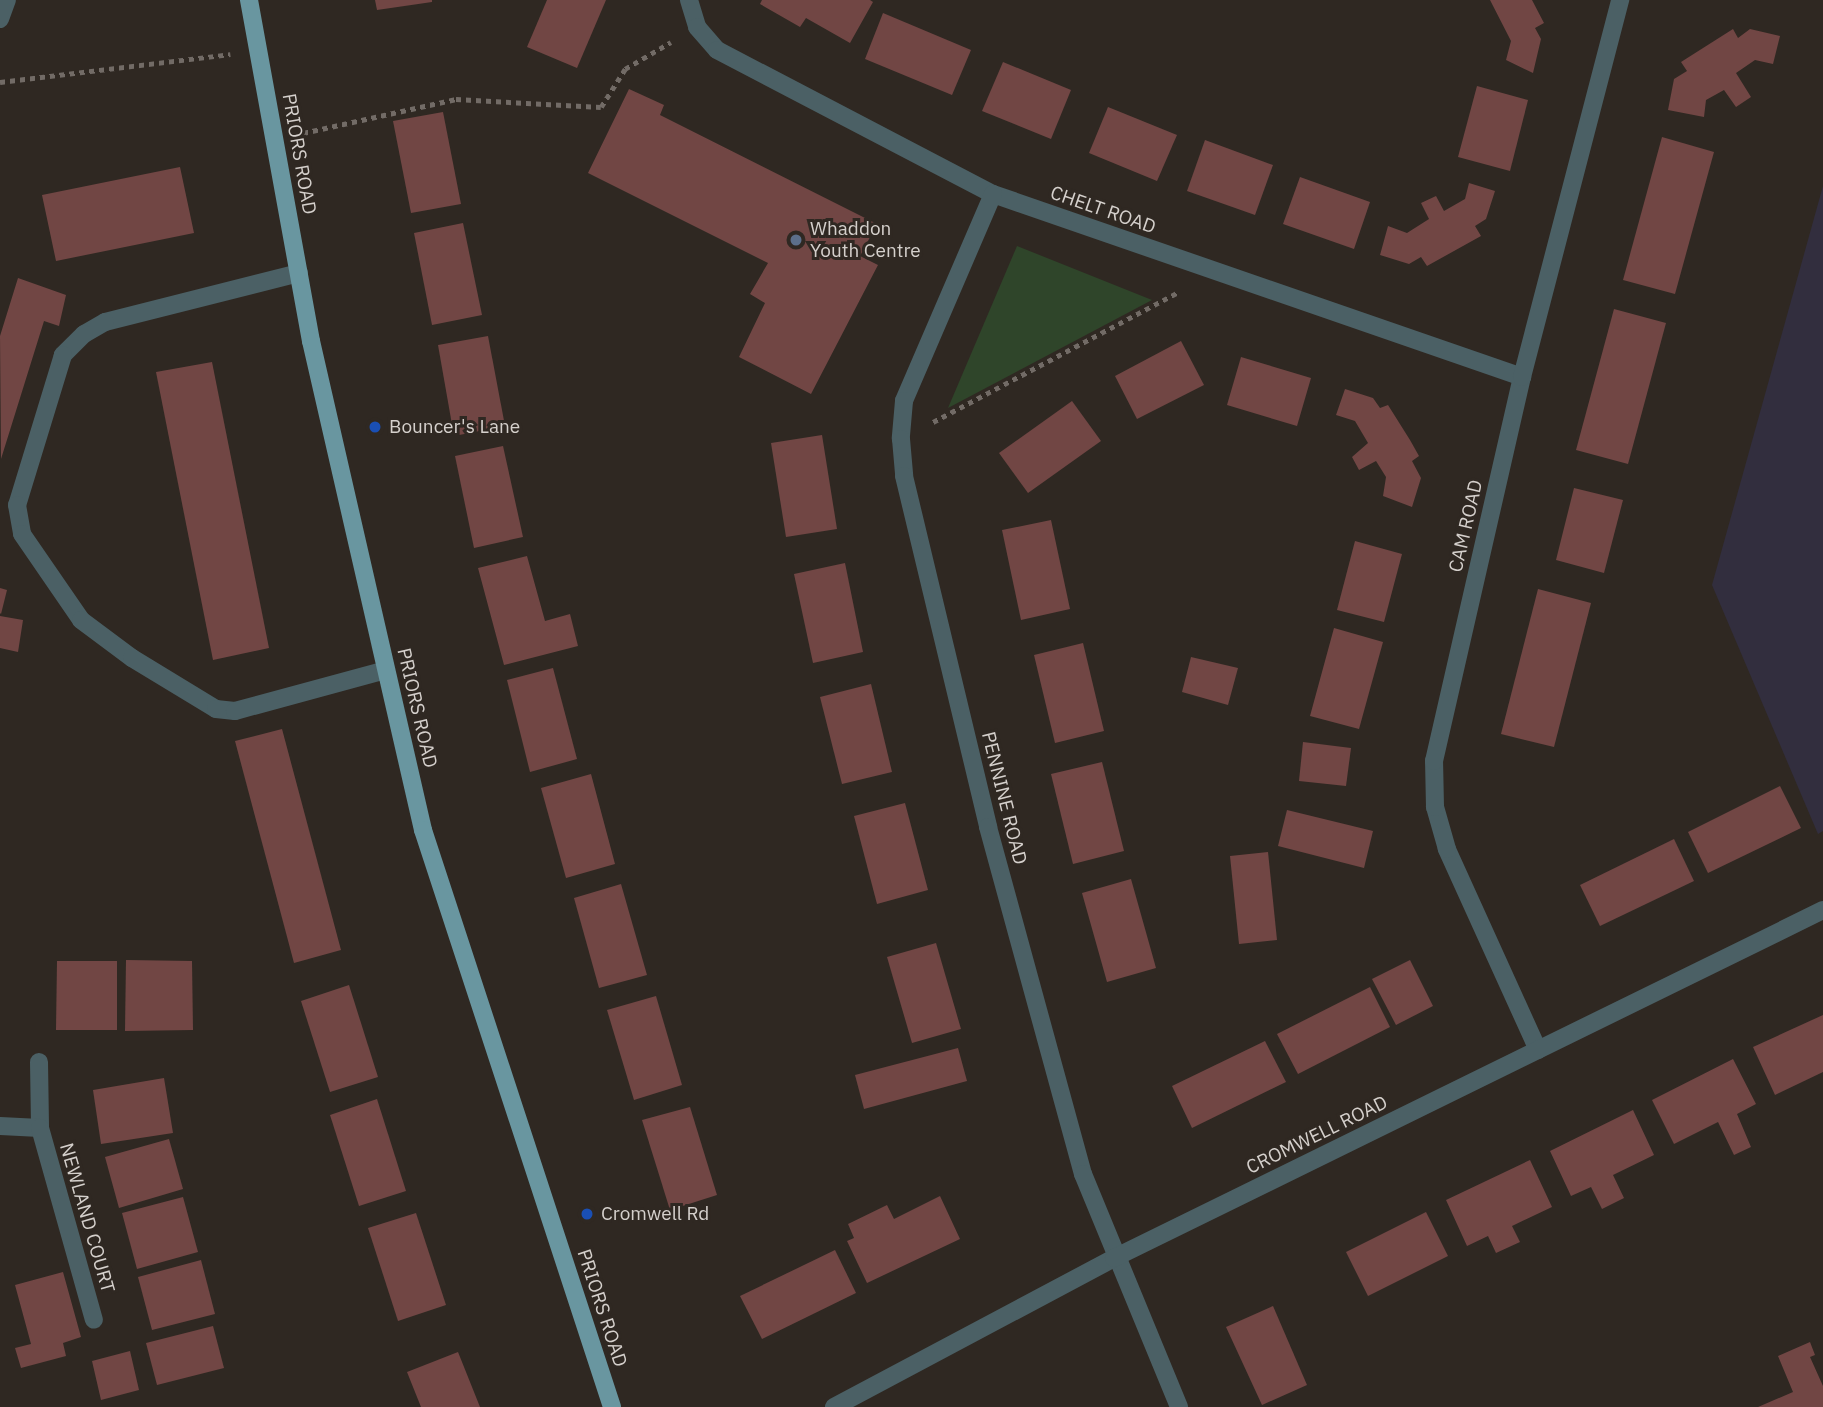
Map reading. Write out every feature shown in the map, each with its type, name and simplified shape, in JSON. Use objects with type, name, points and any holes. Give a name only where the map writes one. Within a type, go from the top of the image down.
[{"type":"main road","name":"PRIORS ROAD","points":[[249,0],[299,273],[423,830],[612,1407]]},
{"type":"street","points":[[0,19],[7,0]]},
{"type":"street","points":[[689,0],[697,27]]},
{"type":"street","name":"CAM ROAD","points":[[1538,1050],[1447,849],[1433,784],[1434,761],[1522,377],[1620,0]]},
{"type":"street","name":"CHELT ROAD","points":[[697,27],[716,50],[993,194],[1522,377]]},
{"type":"street","name":"PENNINE ROAD","points":[[993,194],[904,401],[901,439],[904,476],[988,827],[1083,1174],[1114,1258],[1179,1407]]},
{"type":"street","points":[[299,273],[105,322],[84,334],[63,355],[17,505],[22,534],[81,620],[143,666],[216,709],[234,711],[386,670]]},
{"type":"street","name":"CROMWELL ROAD","points":[[834,1407],[1114,1258],[1823,910]]},
{"type":"street","name":"NEWLAND COURT","points":[[39,1062],[40,1128],[94,1320]]},
{"type":"street","name":"NEWLAND COURT","points":[[0,1126],[40,1128]]},
{"type":"path","points":[[275,140],[456,99],[601,107],[625,69],[697,27]]},
{"type":"path","points":[[0,82],[258,50]]},
{"type":"path","points":[[901,439],[1217,272]]},
{"type":"shaded area","points":[[1823,186],[1823,831],[1818,834],[1712,585]]},
{"type":"green space","points":[[1017,246],[1152,300],[948,408]]},
{"type":"building","points":[[375,0],[432,0],[432,2],[377,10]]},
{"type":"building","points":[[547,0],[606,0],[577,68],[527,47]]},
{"type":"building","points":[[762,0],[873,2],[850,43],[806,18],[800,27],[760,4]]},
{"type":"building","points":[[1490,0],[1532,0],[1544,23],[1535,28],[1541,39],[1533,73],[1506,60],[1511,41]]},
{"type":"building","points":[[883,13],[971,50],[952,95],[865,59]]},
{"type":"building","points":[[1733,29],[1738,38],[1750,29],[1780,36],[1773,64],[1755,60],[1736,73],[1751,97],[1736,107],[1724,90],[1706,100],[1704,117],[1668,110],[1674,79],[1687,71],[1681,62]]},
{"type":"building","points":[[1003,62],[1071,90],[1051,139],[982,111]]},
{"type":"building","points":[[1477,86],[1528,100],[1510,171],[1458,157]]},
{"type":"building","name":"Whaddon Youth Centre","points":[[629,89],[664,105],[660,115],[877,224],[860,256],[878,265],[811,394],[739,357],[765,303],[750,294],[768,263],[588,173]]},
{"type":"building","points":[[1108,107],[1177,135],[1157,181],[1089,153]]},
{"type":"building","points":[[443,112],[461,204],[411,213],[393,121]]},
{"type":"building","points":[[1662,137],[1714,152],[1675,294],[1623,280]]},
{"type":"building","points":[[1205,140],[1273,165],[1255,215],[1187,191]]},
{"type":"building","points":[[180,167],[194,233],[56,261],[42,195]]},
{"type":"building","points":[[1300,177],[1370,202],[1354,249],[1283,224]]},
{"type":"building","points":[[1469,183],[1495,191],[1486,219],[1475,226],[1481,236],[1427,266],[1421,257],[1409,264],[1380,255],[1388,226],[1407,233],[1429,219],[1421,203],[1436,196],[1444,211],[1465,199]]},
{"type":"building","points":[[463,223],[482,315],[432,325],[414,233]]},
{"type":"building","points":[[18,278],[66,295],[59,326],[44,321],[1,459],[0,336]]},
{"type":"building","points":[[1614,309],[1666,323],[1628,464],[1576,450]]},
{"type":"building","points":[[488,336],[505,426],[454,436],[438,345]]},
{"type":"building","points":[[1181,341],[1204,385],[1137,419],[1115,376]]},
{"type":"building","points":[[1241,357],[1311,378],[1297,426],[1227,405]]},
{"type":"building","points":[[212,362],[269,648],[213,660],[156,372]]},
{"type":"building","points":[[1345,389],[1373,398],[1380,408],[1388,405],[1410,440],[1419,456],[1412,461],[1421,478],[1412,507],[1383,496],[1386,477],[1376,461],[1359,470],[1352,457],[1368,443],[1355,421],[1336,415]]},
{"type":"building","points":[[1072,401],[1101,441],[1028,493],[999,453]]},
{"type":"building","points":[[822,435],[837,529],[786,537],[771,443]]},
{"type":"building","points":[[503,446],[523,537],[474,548],[455,456]]},
{"type":"building","points":[[1574,488],[1623,500],[1604,573],[1556,560]]},
{"type":"building","points":[[1051,520],[1070,609],[1021,620],[1002,530]]},
{"type":"building","points":[[1355,541],[1402,554],[1384,622],[1337,610]]},
{"type":"building","points":[[527,556],[545,621],[570,614],[578,646],[504,665],[478,568]]},
{"type":"building","points":[[845,563],[863,652],[813,663],[794,574]]},
{"type":"building","points":[[0,588],[7,590],[1,614],[0,613]]},
{"type":"building","points":[[1538,589],[1591,603],[1554,747],[1501,734]]},
{"type":"building","points":[[0,616],[23,620],[18,652],[0,648]]},
{"type":"building","points":[[1334,628],[1383,642],[1359,729],[1310,716]]},
{"type":"building","points":[[1083,643],[1104,731],[1055,743],[1034,655]]},
{"type":"building","points":[[1191,657],[1238,668],[1228,705],[1182,692]]},
{"type":"building","points":[[553,668],[577,759],[530,772],[507,680]]},
{"type":"building","points":[[871,684],[892,772],[842,784],[820,697]]},
{"type":"building","points":[[282,729],[341,950],[294,963],[235,741]]},
{"type":"building","points":[[1303,742],[1351,748],[1346,786],[1299,781]]},
{"type":"building","points":[[1102,762],[1124,851],[1073,864],[1051,774]]},
{"type":"building","points":[[591,774],[615,864],[566,878],[541,788]]},
{"type":"building","points":[[1780,786],[1801,828],[1708,873],[1688,832]]},
{"type":"building","points":[[905,803],[928,890],[877,904],[854,816]]},
{"type":"building","points":[[1287,810],[1373,831],[1364,868],[1278,846]]},
{"type":"building","points":[[1674,839],[1694,881],[1600,926],[1580,885]]},
{"type":"building","points":[[1268,852],[1277,940],[1239,944],[1230,856]]},
{"type":"building","points":[[1131,879],[1156,968],[1107,982],[1082,893]]},
{"type":"building","points":[[621,884],[647,975],[599,988],[574,898]]},
{"type":"building","points":[[936,943],[961,1029],[912,1043],[887,957]]},
{"type":"building","points":[[126,960],[192,961],[193,1030],[125,1031]]},
{"type":"building","points":[[1410,960],[1433,1006],[1396,1025],[1372,979]]},
{"type":"building","points":[[57,961],[117,961],[117,1030],[56,1030]]},
{"type":"building","points":[[349,985],[378,1077],[330,1092],[301,1001]]},
{"type":"building","points":[[1370,987],[1390,1027],[1298,1074],[1277,1034]]},
{"type":"building","points":[[656,996],[682,1085],[634,1100],[607,1010]]},
{"type":"building","points":[[1823,1015],[1823,1072],[1775,1095],[1753,1047]]},
{"type":"building","points":[[1265,1041],[1286,1082],[1192,1128],[1172,1086]]},
{"type":"building","points":[[958,1048],[967,1081],[864,1109],[855,1075]]},
{"type":"building","points":[[1733,1059],[1756,1104],[1737,1114],[1751,1147],[1734,1155],[1718,1122],[1674,1144],[1652,1100]]},
{"type":"building","points":[[164,1078],[173,1133],[101,1144],[93,1090]]},
{"type":"building","points":[[377,1099],[406,1191],[359,1206],[330,1115]]},
{"type":"building","points":[[690,1107],[717,1195],[670,1210],[642,1120]]},
{"type":"building","points":[[1633,1110],[1654,1155],[1613,1175],[1624,1198],[1602,1209],[1591,1187],[1571,1196],[1550,1151]]},
{"type":"building","points":[[169,1139],[183,1189],[119,1208],[105,1157]]},
{"type":"building","points":[[1530,1160],[1552,1207],[1512,1226],[1520,1242],[1496,1253],[1488,1236],[1467,1246],[1446,1200]]},
{"type":"building","points":[[940,1196],[960,1239],[867,1283],[847,1241],[854,1238],[848,1224],[887,1205],[894,1219]]},
{"type":"building","points":[[183,1197],[198,1252],[137,1269],[122,1213]]},
{"type":"building","points":[[1426,1212],[1448,1256],[1368,1296],[1346,1252]]},
{"type":"building","points":[[416,1213],[446,1305],[398,1321],[368,1228]]},
{"type":"building","points":[[835,1250],[856,1293],[762,1339],[740,1296]]},
{"type":"building","points":[[201,1260],[215,1314],[152,1330],[138,1277]]},
{"type":"building","points":[[63,1272],[81,1337],[63,1343],[66,1356],[21,1368],[15,1348],[31,1344],[15,1285]]},
{"type":"building","points":[[1273,1306],[1307,1385],[1262,1405],[1226,1327]]},
{"type":"building","points":[[213,1326],[224,1368],[157,1385],[146,1343]]},
{"type":"building","points":[[1810,1342],[1815,1355],[1810,1357],[1823,1386],[1823,1407],[1758,1407],[1793,1392],[1778,1356]]},
{"type":"building","points":[[130,1351],[139,1390],[101,1400],[92,1361]]},
{"type":"building","points":[[458,1352],[480,1407],[421,1407],[407,1372]]},
{"type":"place","name":"Whaddon Youth Centre","points":[[796,240]]},
{"type":"place","name":"Bouncer's Lane","points":[[375,427]]},
{"type":"place","name":"Cromwell Rd","points":[[587,1214]]}]
